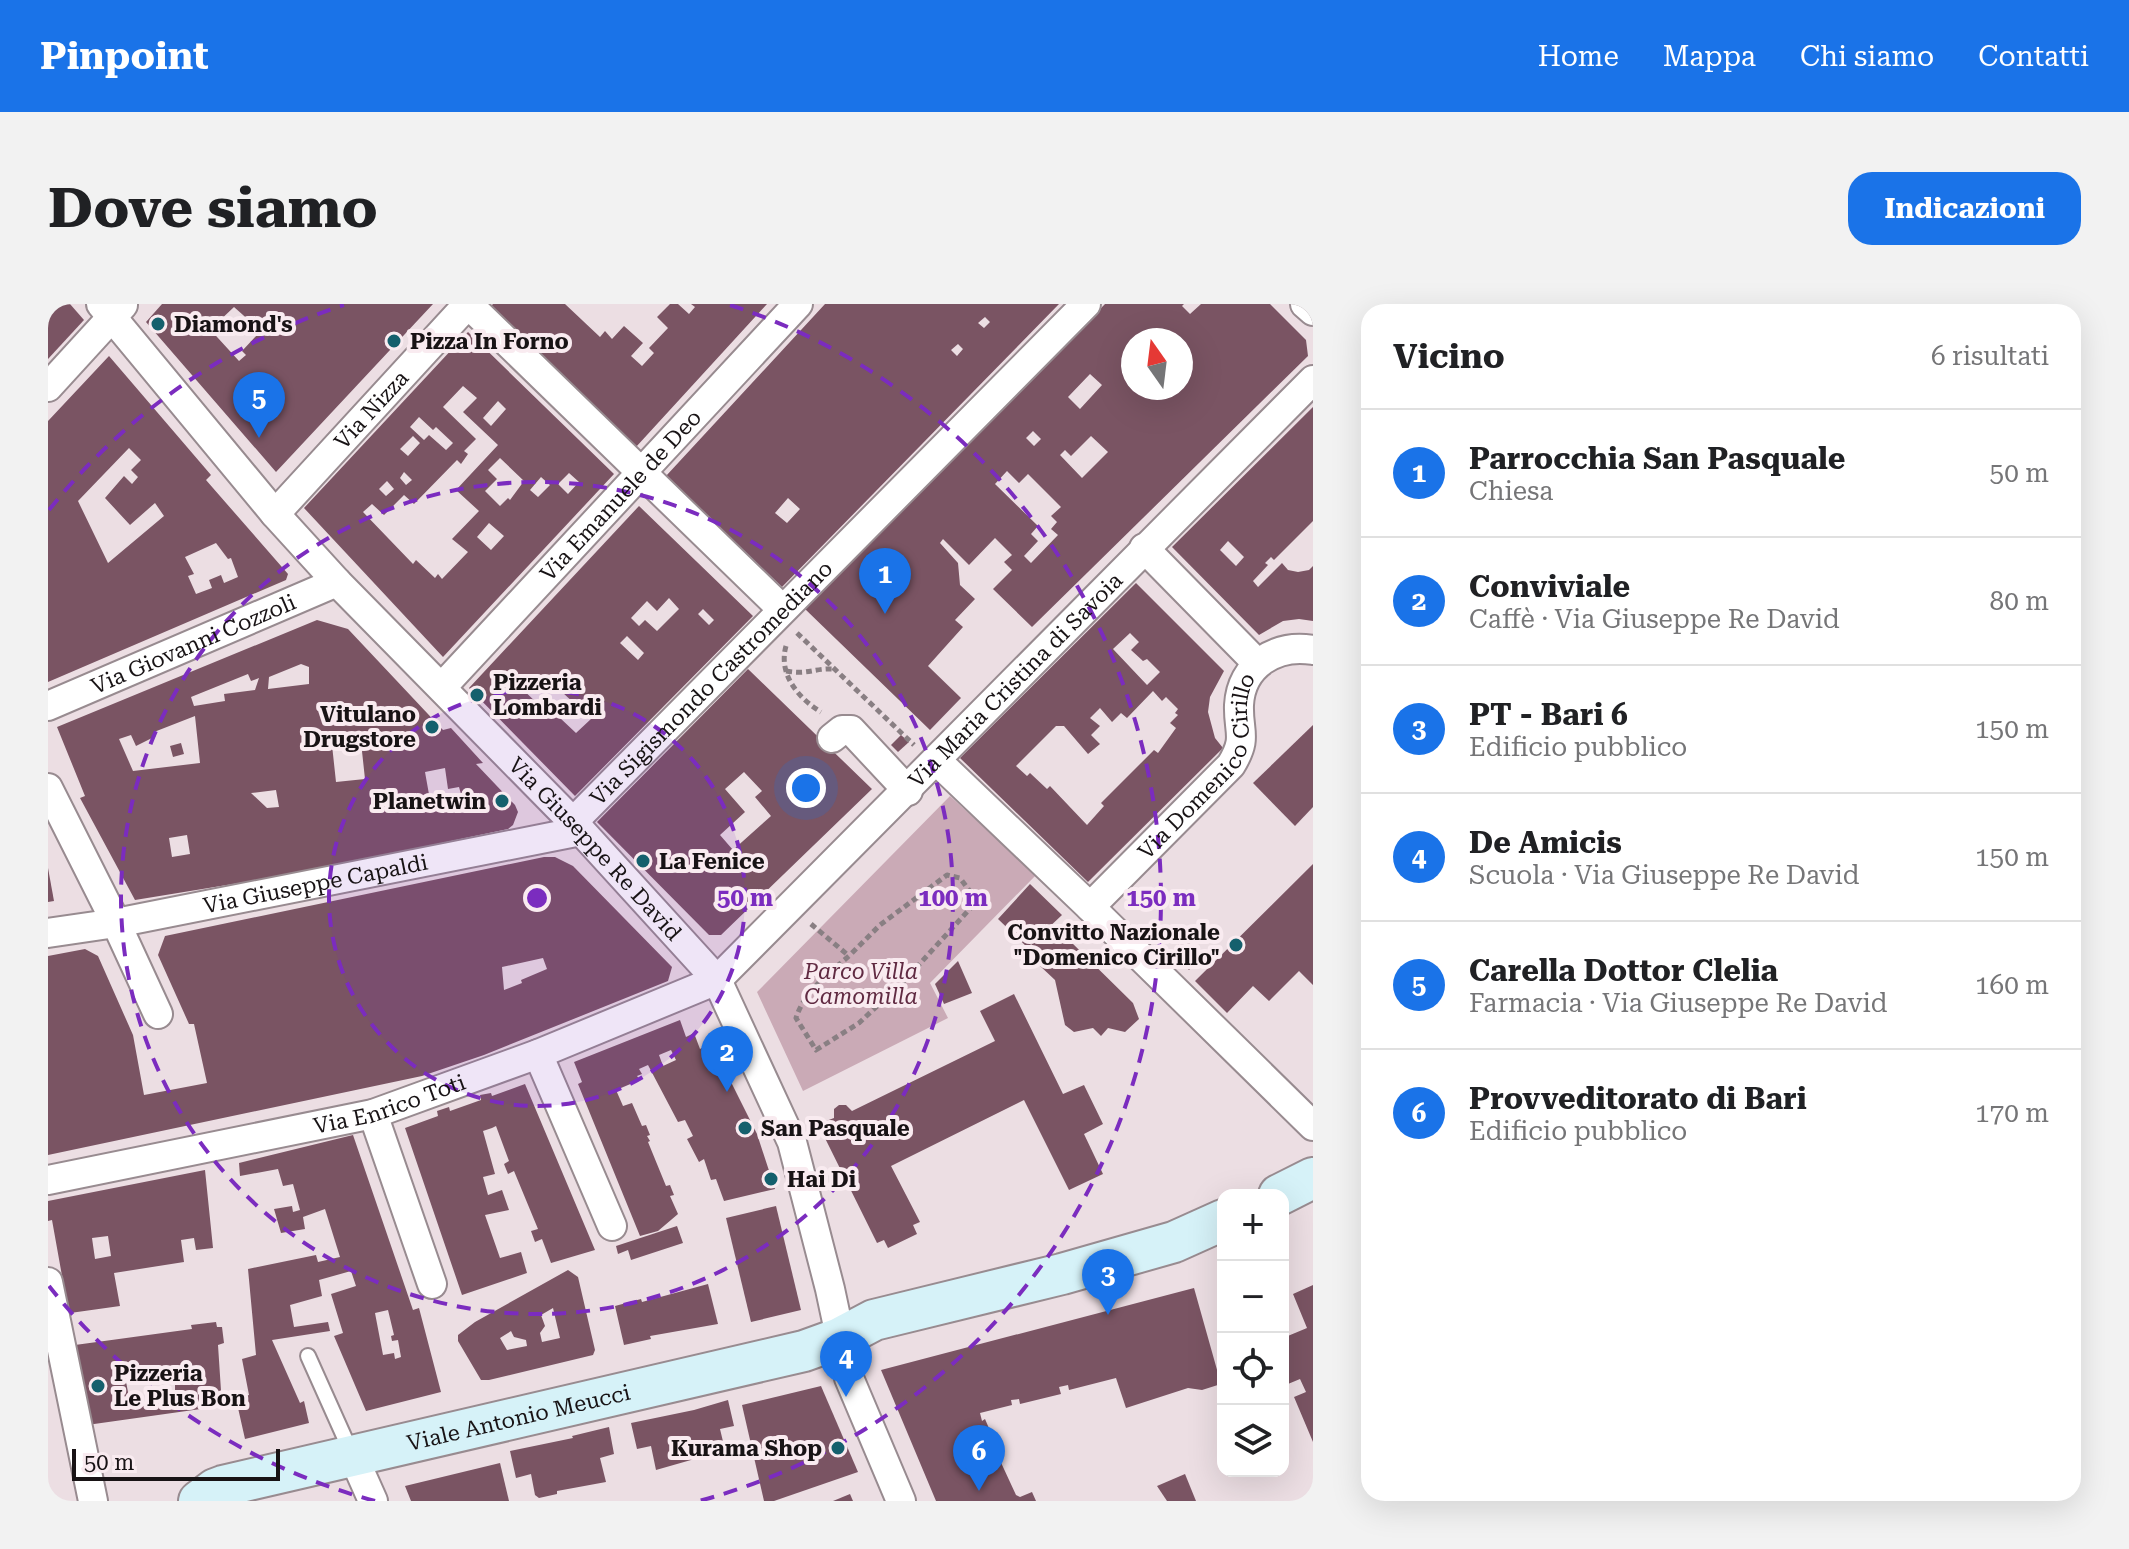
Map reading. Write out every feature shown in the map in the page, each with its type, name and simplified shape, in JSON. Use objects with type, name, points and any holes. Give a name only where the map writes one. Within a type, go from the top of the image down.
[{"type":"main road","points":[[1289,1190],[1313,1178]]},
{"type":"main road","name":"Viale Antonio Meucci","points":[[199,1501],[223,1486],[804,1351],[840,1338],[874,1320],[1118,1258],[1174,1242],[1217,1223]]},
{"type":"street","points":[[468,304],[788,620]]},
{"type":"street","name":"Via Nizza","points":[[275,514],[468,304]]},
{"type":"street","name":"Via Emanuele de Deo","points":[[442,687],[798,304]]},
{"type":"street","name":"Via Sigismondo Castromediano","points":[[577,826],[788,620],[1086,304]]},
{"type":"street","points":[[1305,304],[1313,311]]},
{"type":"street","points":[[48,387],[113,308]]},
{"type":"street","name":"Via Giuseppe Re David","points":[[113,308],[275,514],[337,582],[577,826],[717,980],[792,1142],[849,1378],[901,1501]]},
{"type":"street","name":"Via Maria Cristina di Savoia","points":[[717,980],[1313,380]]},
{"type":"street","points":[[1144,548],[1257,663]]},
{"type":"street","name":"Via Giovanni Cozzoli","points":[[48,706],[337,582]]},
{"type":"street","name":"Via Domenico Cirillo","points":[[1090,907],[1231,765],[1241,749],[1239,706],[1244,684],[1257,663],[1276,652],[1300,648],[1313,650]]},
{"type":"street","points":[[837,734],[851,730],[908,791]]},
{"type":"street","points":[[936,760],[1313,1126]]},
{"type":"street","points":[[48,788],[158,1014]]},
{"type":"street","name":"Via Giuseppe Capaldi","points":[[48,933],[116,923],[577,826]]},
{"type":"street","name":"Via Enrico Toti","points":[[48,1180],[373,1114],[538,1054],[717,980]]},
{"type":"street","points":[[538,1054],[612,1226]]},
{"type":"street","points":[[373,1114],[432,1284]]},
{"type":"street","points":[[48,1282],[58,1386],[93,1501]]},
{"type":"street","points":[[353,1456],[373,1501]]},
{"type":"lane","points":[[308,1356],[353,1456]]},
{"type":"path","points":[[788,620],[914,745],[936,760]]},
{"type":"path","points":[[788,620],[783,657],[785,671],[804,699],[837,734]]},
{"type":"path","points":[[785,671],[805,674],[819,668],[834,669]]},
{"type":"path","points":[[947,875],[960,878],[977,901],[924,960],[859,1023],[816,1050],[796,1018],[799,1009],[824,977],[849,956],[880,925],[947,875]]},
{"type":"path","points":[[788,907],[849,956]]},
{"type":"green space","name":"Parco Villa Camomilla","points":[[950,796],[1036,875],[930,983],[948,1018],[803,1091],[757,992]]},
{"type":"building","points":[[48,304],[70,304],[84,320],[48,359]]},
{"type":"building","points":[[162,304],[433,304],[276,472],[146,322]],"holes":[[[234,307],[252,323],[257,335],[242,351],[246,355],[239,361],[207,326],[212,322],[215,325]]]},
{"type":"building","points":[[493,304],[565,304],[600,337],[605,331],[612,339],[624,326],[643,343],[631,356],[642,366],[654,353],[649,348],[668,328],[657,317],[670,304],[678,304],[689,314],[695,307],[691,304],[767,304],[636,447],[490,307]]},
{"type":"building","points":[[825,304],[1059,304],[782,587],[666,476]],"holes":[[[985,317],[990,322],[984,328],[978,323]],[[958,344],[963,349],[957,356],[951,350]],[[788,498],[800,509],[787,523],[775,513]]]},
{"type":"building","points":[[1105,304],[1184,304],[1182,306],[1190,314],[1201,304],[1270,304],[1306,340],[1308,356],[1032,627],[993,589],[1012,570],[1004,562],[1012,555],[995,538],[969,565],[943,539],[940,543],[958,563],[960,585],[975,599],[955,620],[963,627],[928,666],[961,698],[930,730],[805,609]],"holes":[[[1090,374],[1102,385],[1080,409],[1068,397]],[[1033,431],[1041,439],[1034,446],[1026,438]],[[1091,436],[1108,452],[1082,478],[1060,455],[1065,450],[1071,456]],[[1007,471],[1019,483],[1028,474],[1061,507],[1051,516],[1057,522],[1051,529],[1058,535],[1031,563],[1024,556],[1038,541],[1031,534],[1038,526],[995,484]]]},
{"type":"building","points":[[468,332],[614,474],[443,657],[304,508]],"holes":[[[463,386],[477,398],[463,412],[498,445],[456,490],[479,511],[452,539],[468,552],[442,579],[438,574],[435,578],[416,560],[413,564],[363,512],[372,504],[384,515],[404,495],[414,504],[457,460],[461,464],[468,454],[464,451],[476,439],[443,407]],[[498,401],[506,409],[491,426],[483,418]],[[419,417],[453,443],[446,450],[429,435],[424,440],[410,427]],[[413,436],[420,443],[408,456],[400,449]],[[500,458],[524,481],[510,500],[508,498],[500,506],[485,491],[497,479],[488,470]],[[404,472],[412,480],[406,485],[400,478]],[[569,473],[579,482],[568,494],[558,484]],[[541,477],[550,485],[538,497],[530,490]],[[387,481],[394,489],[386,496],[379,489]],[[489,523],[504,536],[491,550],[477,537]]]},
{"type":"building","points":[[109,356],[211,475],[206,480],[288,574],[286,580],[48,682],[48,421]],"holes":[[[129,448],[141,460],[131,470],[138,477],[132,484],[124,476],[105,498],[130,525],[155,503],[164,516],[108,563],[78,501]],[[216,543],[228,559],[231,558],[238,577],[224,583],[221,575],[209,580],[212,588],[196,594],[188,576],[194,574],[185,557]]]},
{"type":"building","points":[[1313,407],[1313,521],[1274,560],[1271,557],[1265,563],[1268,565],[1253,581],[1258,587],[1282,563],[1288,570],[1298,572],[1313,566],[1313,621],[1283,621],[1259,635],[1172,547]],"holes":[[[1228,541],[1244,557],[1236,566],[1220,550]]]},
{"type":"building","points":[[639,506],[753,616],[575,796],[469,688]],"holes":[[[669,598],[679,609],[657,631],[645,620],[639,626],[631,618],[647,601],[657,611]],[[703,609],[714,620],[709,625],[698,614]],[[627,636],[644,653],[638,660],[620,643]],[[524,676],[542,693],[555,679],[561,685],[567,679],[571,683],[562,692],[591,719],[576,733],[543,702],[539,705],[516,683]]]},
{"type":"building","points":[[1136,583],[1224,671],[1210,697],[1208,712],[1215,738],[1223,748],[1088,882],[960,758]],"holes":[[[1130,633],[1139,642],[1131,650],[1143,661],[1147,659],[1160,672],[1147,685],[1113,649]],[[1153,691],[1162,701],[1166,697],[1178,709],[1175,713],[1178,715],[1170,723],[1176,728],[1158,753],[1154,750],[1101,803],[1104,806],[1087,825],[1050,786],[1047,789],[1030,773],[1027,776],[1016,766],[1056,726],[1064,726],[1088,754],[1100,744],[1091,735],[1100,726],[1090,718],[1100,708],[1112,722],[1121,713],[1127,718]]]},
{"type":"building","points":[[317,620],[348,629],[443,730],[451,728],[483,763],[476,764],[518,812],[508,829],[294,874],[135,900],[80,798],[85,796],[57,727]],"holes":[[[301,664],[309,667],[309,684],[268,689],[269,677]],[[248,674],[251,681],[259,678],[255,690],[224,694],[225,701],[194,706],[191,697]],[[195,716],[200,763],[133,771],[119,739],[131,735],[136,746],[156,736],[154,732]],[[361,742],[365,779],[336,782],[332,745]],[[445,768],[448,789],[459,787],[461,794],[430,800],[425,772]],[[276,790],[279,807],[267,808],[251,793]],[[187,835],[190,854],[172,857],[169,838]]]},
{"type":"building","points":[[748,669],[872,789],[721,935],[709,935],[597,822]],"holes":[[[744,772],[762,791],[755,797],[771,816],[733,850],[720,835],[745,812],[725,789]]]},
{"type":"building","points":[[1313,725],[1313,807],[1295,826],[1253,783]]},
{"type":"building","points":[[901,735],[909,742],[898,752],[891,745]]},
{"type":"building","points":[[181,743],[184,754],[173,757],[170,746]]},
{"type":"building","points":[[555,857],[573,866],[672,967],[668,981],[484,1055],[422,1076],[48,1155],[48,956],[85,949],[98,956],[133,1035],[144,1095],[207,1083],[194,1024],[189,1024],[158,955],[165,936]],"holes":[[[543,958],[547,969],[521,980],[522,983],[504,990],[502,967]]]},
{"type":"building","points":[[1313,864],[1313,985],[1299,971],[1269,1001],[1253,986],[1227,1013],[1195,981]]},
{"type":"building","points":[[48,868],[54,901],[48,902]]},
{"type":"building","points":[[1030,884],[1062,915],[1045,931],[1054,939],[1057,936],[1070,941],[1133,1003],[1139,1019],[1125,1032],[1108,1028],[1101,1036],[1093,1028],[1074,1032],[1065,1025],[1055,980],[1039,965],[1038,955],[1041,953],[1031,944],[1028,948],[998,919]]},
{"type":"building","points":[[1184,938],[1203,956],[1189,970],[1171,952]]},
{"type":"building","points":[[958,961],[972,993],[944,1004],[935,984]]},
{"type":"building","points":[[1014,994],[1063,1094],[1084,1085],[1103,1124],[1084,1134],[1103,1174],[1069,1190],[1024,1100],[891,1166],[920,1222],[913,1225],[917,1234],[888,1248],[884,1240],[877,1243],[818,1124],[834,1118],[834,1109],[839,1105],[846,1105],[852,1111],[995,1041],[980,1011]]},
{"type":"building","points":[[680,1020],[686,1037],[694,1033],[700,1049],[711,1042],[757,1134],[775,1189],[724,1201],[716,1179],[711,1180],[704,1159],[699,1162],[687,1139],[693,1136],[685,1120],[678,1122],[648,1065],[639,1069],[642,1074],[637,1076],[640,1080],[616,1090],[623,1106],[632,1103],[642,1126],[646,1125],[650,1135],[647,1136],[648,1142],[666,1186],[670,1185],[674,1195],[670,1196],[678,1214],[658,1231],[640,1236],[578,1084],[582,1082],[574,1062]],"holes":[[[671,1050],[676,1060],[663,1066],[659,1055]]]},
{"type":"building","points":[[525,1084],[595,1250],[551,1263],[542,1239],[535,1242],[531,1231],[538,1229],[514,1171],[508,1174],[504,1164],[509,1161],[496,1126],[483,1131],[495,1174],[483,1177],[488,1195],[502,1190],[509,1210],[485,1215],[500,1258],[521,1252],[527,1273],[462,1295],[405,1128],[438,1116],[437,1111],[449,1107],[450,1111],[481,1100],[480,1095],[491,1093],[492,1096]]},
{"type":"building","points":[[353,1135],[413,1310],[419,1308],[441,1392],[366,1411],[334,1336],[343,1333],[331,1294],[356,1286],[351,1271],[319,1280],[322,1296],[290,1305],[294,1327],[328,1322],[330,1331],[272,1340],[300,1403],[304,1401],[309,1423],[245,1439],[236,1399],[249,1395],[242,1359],[256,1355],[248,1269],[316,1255],[318,1262],[340,1257],[325,1209],[303,1217],[305,1229],[281,1233],[274,1209],[292,1206],[293,1212],[300,1210],[293,1184],[283,1186],[278,1169],[240,1176],[239,1163]],"holes":[[[388,1310],[394,1335],[391,1336],[392,1341],[398,1340],[401,1357],[395,1359],[394,1353],[383,1355],[375,1313]]]},
{"type":"building","points":[[205,1170],[213,1248],[196,1250],[194,1238],[181,1240],[184,1262],[114,1273],[120,1306],[63,1314],[59,1288],[64,1287],[52,1220],[48,1221],[48,1201]],"holes":[[[108,1236],[111,1256],[95,1259],[92,1238]]]},
{"type":"building","points":[[776,1206],[801,1310],[751,1322],[726,1218]]},
{"type":"building","points":[[677,1226],[683,1243],[631,1260],[628,1250],[618,1254],[616,1246]]},
{"type":"building","points":[[568,1270],[578,1277],[595,1350],[593,1355],[481,1380],[458,1341],[458,1335],[475,1322]],"holes":[[[553,1308],[560,1338],[542,1342],[540,1333],[545,1326],[541,1315]],[[511,1331],[514,1337],[526,1340],[527,1346],[507,1350],[500,1338]]]},
{"type":"building","points":[[708,1284],[718,1324],[650,1336],[651,1339],[624,1345],[615,1306]]},
{"type":"building","points":[[1313,1285],[1313,1442],[1294,1397],[1306,1392],[1300,1379],[1289,1384],[1289,1336],[1307,1328],[1293,1294]]},
{"type":"building","points":[[1194,1288],[1217,1370],[1217,1385],[1202,1390],[1188,1388],[1126,1408],[1116,1378],[1069,1390],[1068,1385],[1059,1387],[1061,1394],[1020,1404],[1019,1399],[1011,1400],[1012,1405],[980,1413],[1016,1495],[1020,1497],[1032,1492],[1036,1501],[936,1501],[881,1370]]},
{"type":"building","points":[[216,1322],[217,1327],[222,1327],[224,1343],[218,1345],[222,1406],[87,1425],[75,1345],[192,1329],[191,1325]],"holes":[[[175,1366],[175,1401],[131,1408],[124,1371]]]},
{"type":"building","points":[[821,1386],[858,1472],[774,1501],[764,1501],[742,1405]]},
{"type":"building","points":[[728,1400],[734,1426],[720,1429],[726,1454],[706,1459],[705,1456],[656,1470],[651,1446],[637,1449],[631,1423]]},
{"type":"building","points":[[609,1427],[614,1454],[600,1458],[606,1482],[557,1491],[557,1494],[539,1498],[535,1495],[531,1474],[516,1478],[510,1451]]},
{"type":"building","points":[[500,1463],[509,1501],[411,1501],[405,1486]]},
{"type":"building","points":[[1185,1474],[1196,1501],[1167,1501],[1157,1486]]},
{"type":"building","points":[[850,1494],[853,1501],[833,1501]]},
{"type":"place","name":"Diamond's","points":[[158,324]]},
{"type":"place","name":"Pizza In Forno","points":[[394,341]]},
{"type":"place","name":"Carella Dottor Clelia","points":[[259,438]]},
{"type":"place","name":"Parrocchia San Pasquale","points":[[885,614]]},
{"type":"place","name":"Pizzeria Lombardi","points":[[477,695]]},
{"type":"place","name":"Vitulano Drugstore","points":[[432,727]]},
{"type":"place","name":"Planetwin","points":[[502,801]]},
{"type":"place","name":"La Fenice","points":[[643,861]]},
{"type":"place","name":"Convitto Nazionale \"Domenico Cirillo\"","points":[[1236,945]]},
{"type":"place","name":"Conviviale","points":[[727,1092]]},
{"type":"place","name":"San Pasquale","points":[[745,1128]]},
{"type":"place","name":"Hai Di","points":[[771,1179]]},
{"type":"place","name":"PT - Bari 6","points":[[1108,1315]]},
{"type":"place","name":"Pizzeria Le Plus Bon","points":[[98,1386]]},
{"type":"place","name":"De Amicis","points":[[846,1397]]},
{"type":"place","name":"Kurama Shop","points":[[838,1448]]},
{"type":"place","name":"Provveditorato di Bari","points":[[979,1491]]}]
